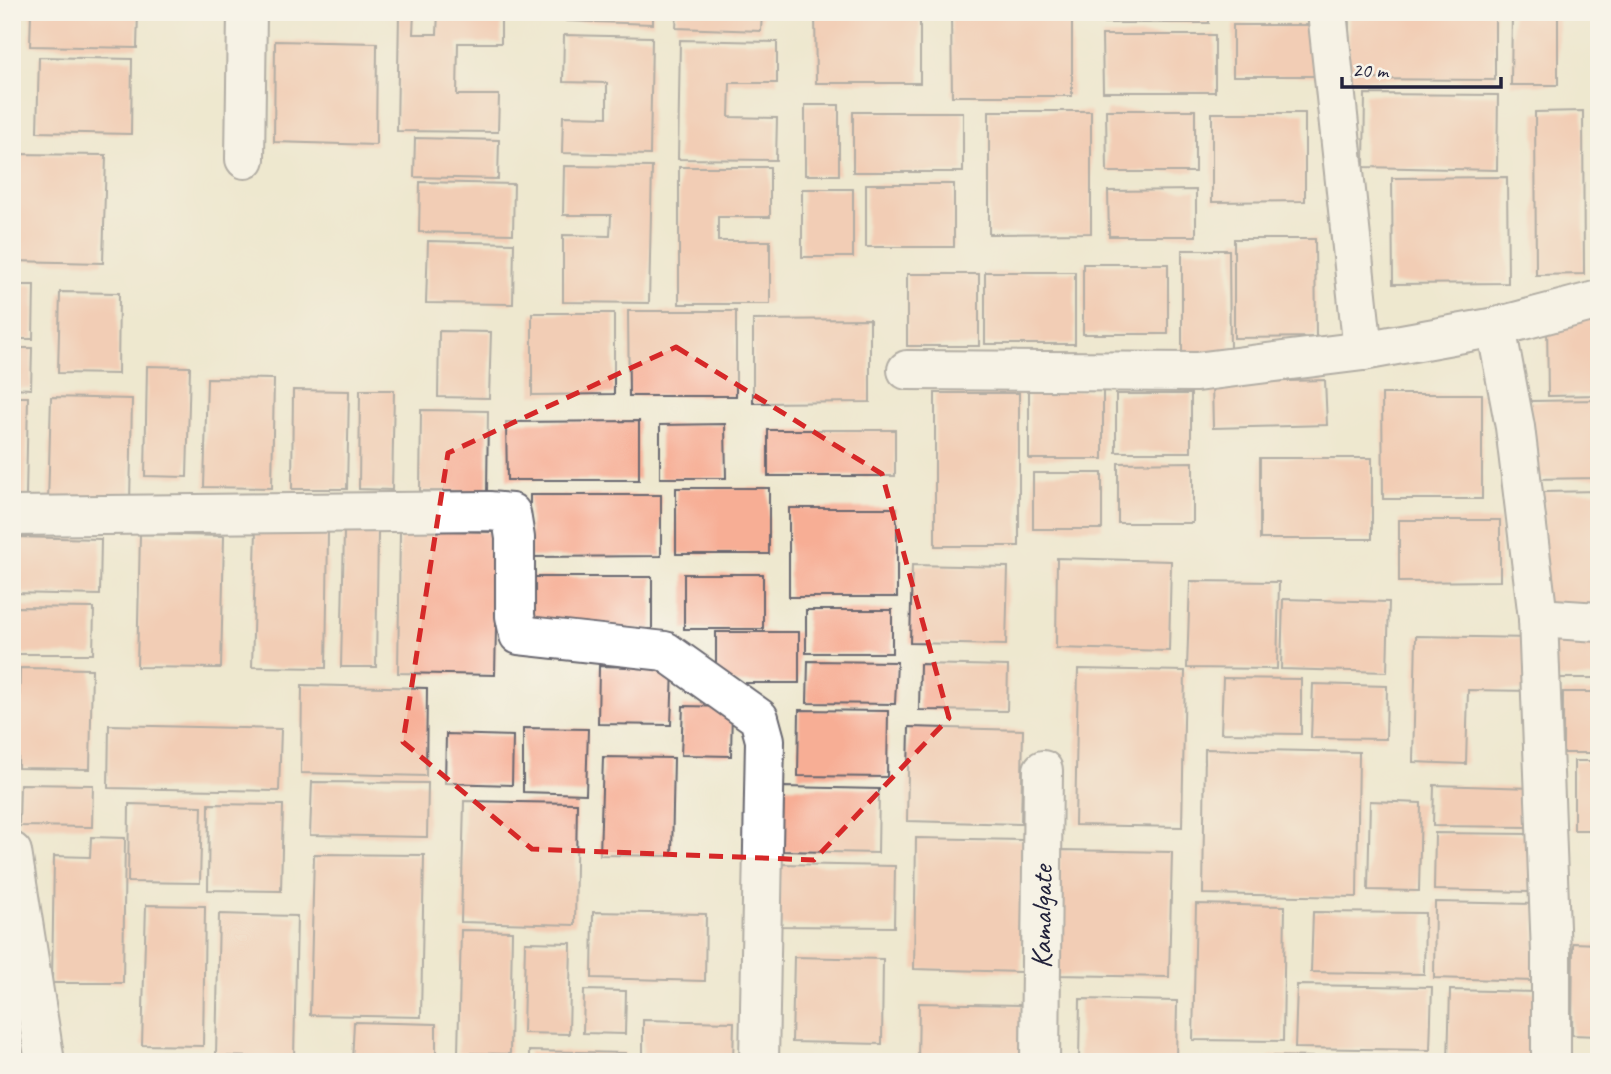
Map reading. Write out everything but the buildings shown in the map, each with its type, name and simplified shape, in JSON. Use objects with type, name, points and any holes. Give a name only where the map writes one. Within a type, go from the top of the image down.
[{"type":"street","points":[[245,159],[247,12]]},
{"type":"street","points":[[1327,12],[1363,351]]},
{"type":"street","points":[[907,370],[1196,372],[1363,351],[1496,327],[1599,300]]},
{"type":"street","points":[[1496,327],[1515,427],[1538,618],[1551,954],[1551,1062]]},
{"type":"street","points":[[12,516],[489,511],[511,513],[515,538],[515,616],[519,635],[666,651],[759,719],[765,740],[765,764],[759,1062]]},
{"type":"street","points":[[1538,618],[1599,621]]},
{"type":"street","name":"Kamalgate","points":[[1040,1062],[1043,770]]},
{"type":"street","points":[[12,852],[45,1062]]},
{"type":"highlighted area","points":[[676,347],[882,474],[949,718],[814,860],[532,849],[403,742],[448,453]]}]
